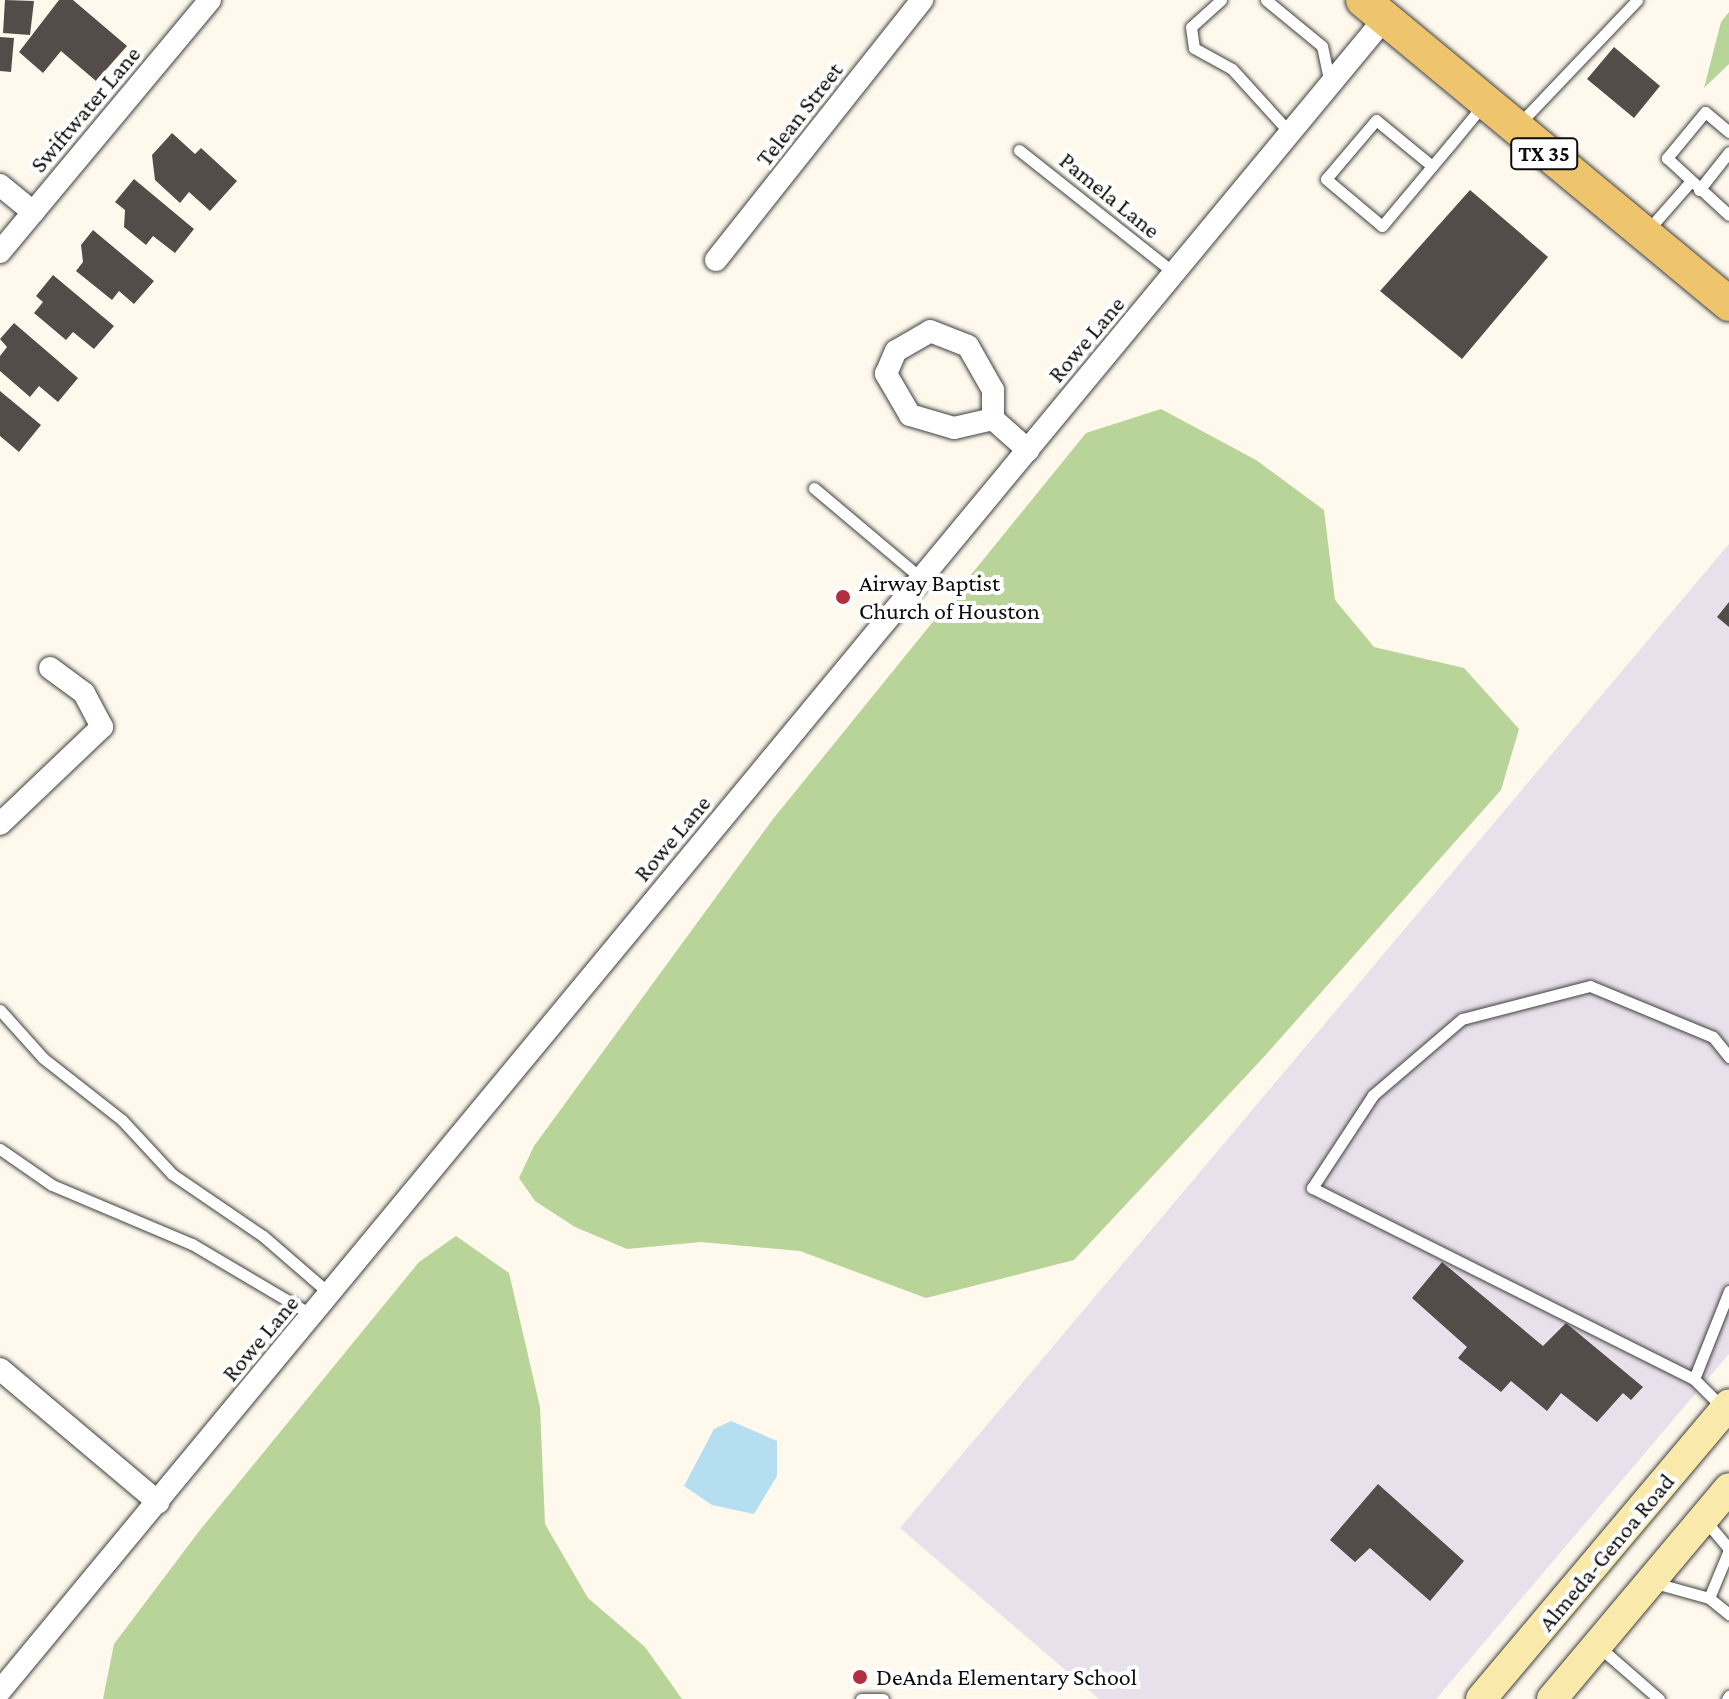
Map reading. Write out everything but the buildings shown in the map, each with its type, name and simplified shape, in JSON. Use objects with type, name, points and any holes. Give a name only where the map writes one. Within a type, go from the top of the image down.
[{"type":"main road","name":"TX 35","points":[[1374,9],[1483,104],[1729,304]]},
{"type":"main road","name":"Almeda-Genoa Road","points":[[1481,1699],[1727,1407]]},
{"type":"main road","points":[[1552,1699],[1718,1501],[1681,1464]]},
{"type":"street","name":"Swiftwater Lane","points":[[0,252],[210,0]]},
{"type":"street","name":"Telean Street","points":[[716,260],[922,0]]},
{"type":"street","name":"Rowe Lane","points":[[0,1691],[1330,85],[1374,9]]},
{"type":"street","points":[[0,185],[33,212]]},
{"type":"street","points":[[993,419],[954,428],[910,415],[886,374],[896,351],[930,331],[968,346],[993,390],[993,419],[1028,450]]},
{"type":"street","points":[[0,824],[102,727],[84,693],[50,668]]},
{"type":"street","points":[[0,1369],[158,1502]]},
{"type":"lane","points":[[1221,0],[1191,27],[1194,48],[1232,69],[1290,133]]},
{"type":"lane","points":[[1266,0],[1322,46],[1330,85]]},
{"type":"lane","points":[[1514,129],[1637,0]]},
{"type":"lane","points":[[1432,166],[1376,120],[1326,179],[1382,226],[1432,166],[1483,104]]},
{"type":"lane","points":[[1729,132],[1705,112],[1667,158],[1729,215]]},
{"type":"lane","name":"Pamela Lane","points":[[1019,150],[1174,273]]},
{"type":"lane","points":[[1642,236],[1729,152]]},
{"type":"lane","points":[[814,488],[921,578]]},
{"type":"lane","points":[[1727,1407],[1694,1379],[1312,1188],[1373,1095],[1462,1019],[1590,986],[1713,1037],[1729,1057]]},
{"type":"lane","points":[[0,1010],[43,1058],[122,1120],[172,1174],[263,1236],[330,1294]]},
{"type":"lane","points":[[0,1149],[52,1185],[192,1244],[312,1315]]},
{"type":"lane","points":[[1694,1379],[1729,1291]]},
{"type":"lane","points":[[1709,1598],[1729,1549],[1718,1501]]},
{"type":"lane","points":[[1650,1582],[1709,1598],[1729,1614]]},
{"type":"lane","points":[[1597,1645],[1659,1699]]},
{"type":"lane","points":[[861,1699],[883,1699]]},
{"type":"shaded area","points":[[1729,544],[1729,1354],[1436,1699],[1099,1699],[900,1528]]},
{"type":"green space","points":[[1729,12],[1729,64],[1704,88],[1721,22]]},
{"type":"green space","points":[[1161,409],[1256,460],[1324,510],[1335,600],[1374,647],[1464,668],[1519,729],[1501,790],[1262,1059],[1074,1260],[926,1298],[800,1251],[701,1242],[627,1249],[575,1227],[535,1201],[519,1178],[534,1146],[773,819],[1086,433]]},
{"type":"green space","points":[[456,1236],[509,1273],[540,1407],[545,1524],[588,1598],[645,1647],[682,1699],[103,1699],[114,1644],[200,1530],[419,1262]]},
{"type":"water","points":[[731,1421],[777,1441],[777,1476],[754,1514],[712,1505],[684,1486],[714,1429]]},
{"type":"place","name":"Airway Baptist Church of Houston","points":[[843,597]]},
{"type":"place","name":"DeAnda Elementary School","points":[[860,1677]]}]
